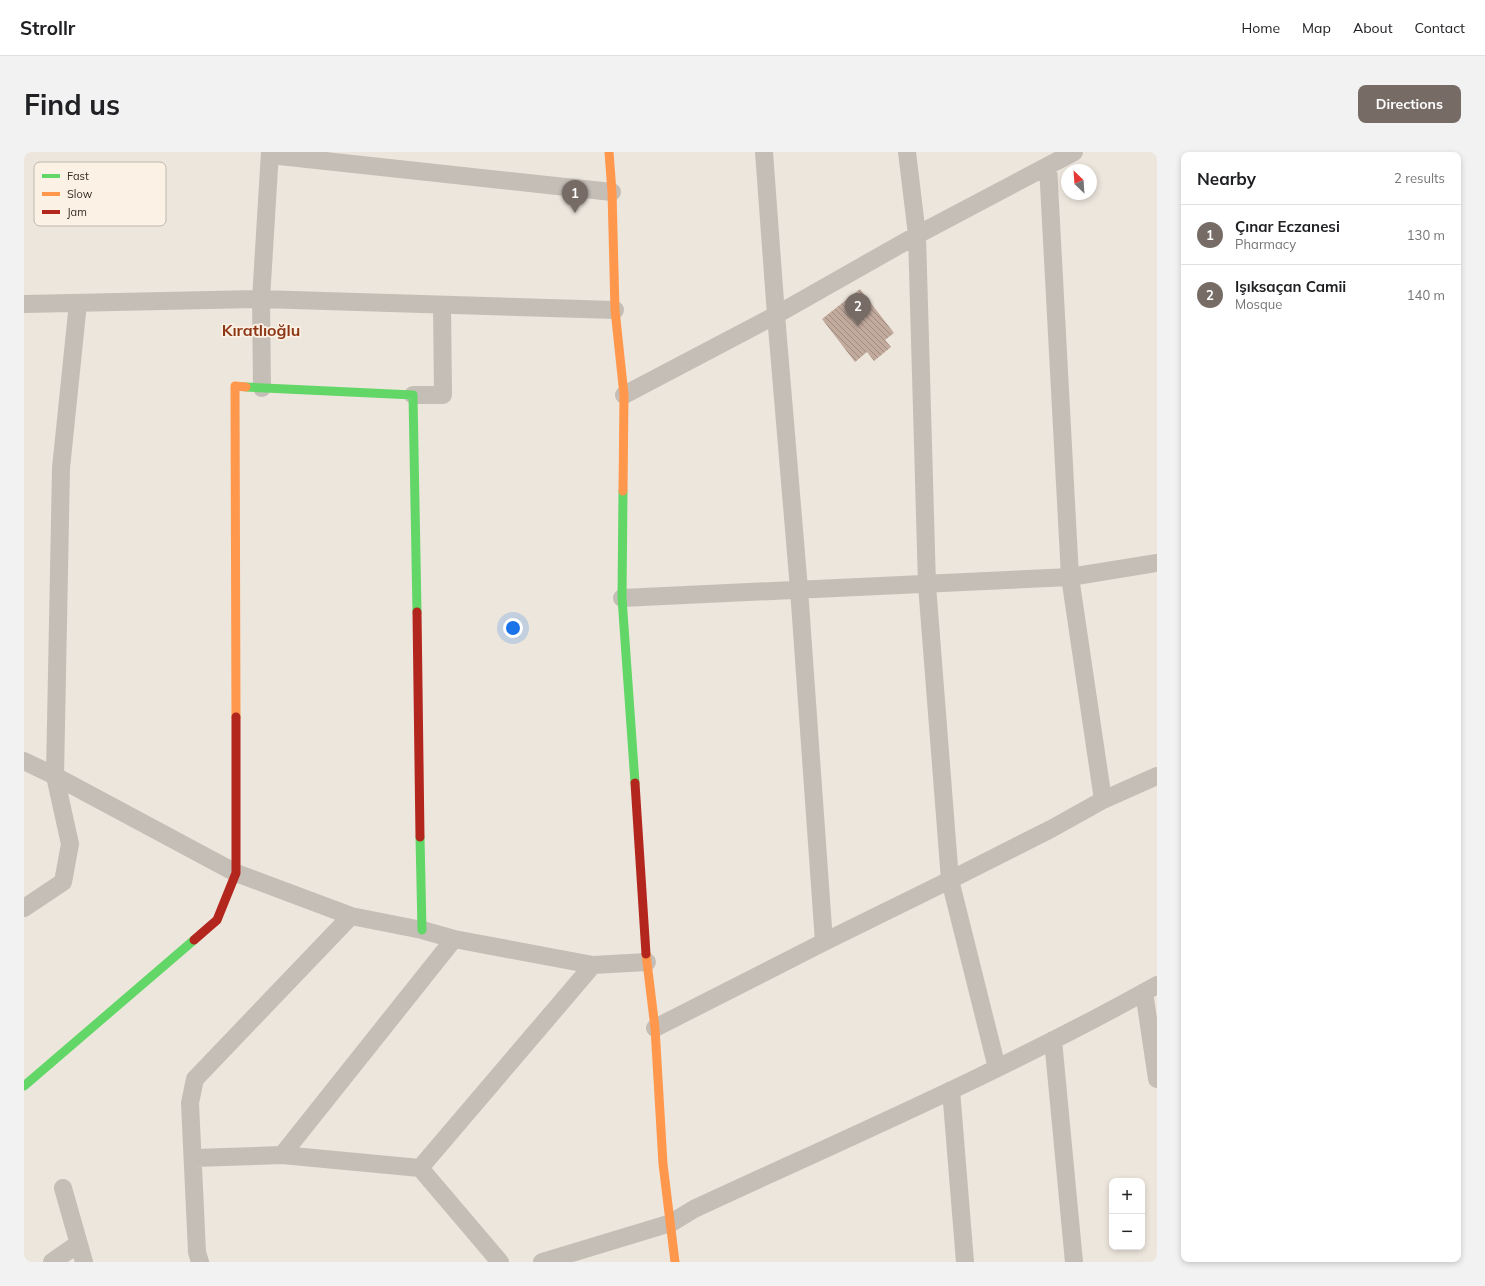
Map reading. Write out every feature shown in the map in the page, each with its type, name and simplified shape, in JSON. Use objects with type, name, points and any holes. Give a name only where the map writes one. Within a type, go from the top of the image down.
[{"type":"street","points":[[608,152],[612,192],[615,310],[624,395],[622,598],[647,962],[655,1028],[663,1164],[675,1262]]},
{"type":"street","points":[[764,152],[799,589],[824,942]]},
{"type":"street","points":[[907,152],[917,235],[927,585],[950,880],[997,1068]]},
{"type":"street","points":[[624,395],[776,315],[917,235],[1074,152]]},
{"type":"street","points":[[262,388],[261,299],[270,154],[612,192]]},
{"type":"street","points":[[1048,166],[1070,577],[1103,800]]},
{"type":"street","points":[[24,304],[261,299],[615,310]]},
{"type":"street","points":[[24,908],[63,882],[70,844],[54,776],[61,468],[78,303]]},
{"type":"street","points":[[24,1086],[217,920],[236,873],[235,386],[413,395],[444,395],[442,305]]},
{"type":"street","points":[[413,395],[422,930]]},
{"type":"street","points":[[622,598],[799,589],[927,585],[1070,577],[1157,563]]},
{"type":"street","points":[[24,761],[236,873],[352,916],[422,930],[454,939],[594,965],[647,962]]},
{"type":"street","points":[[655,1028],[1051,829],[1103,800],[1157,776]]},
{"type":"street","points":[[200,1262],[197,1252],[194,1158],[190,1103],[195,1079],[352,916]]},
{"type":"street","points":[[282,1155],[454,939]]},
{"type":"street","points":[[420,1168],[594,965]]},
{"type":"street","points":[[542,1262],[670,1223],[694,1209],[997,1068],[1150,989],[1157,1079]]},
{"type":"street","points":[[1053,1040],[1074,1262]]},
{"type":"street","points":[[951,1090],[965,1262]]},
{"type":"street","points":[[194,1158],[282,1155],[420,1168],[500,1262]]},
{"type":"street","points":[[63,1188],[84,1262]]},
{"type":"street","points":[[52,1262],[78,1244]]},
{"type":"building","points":[[860,289],[894,333],[885,340],[891,347],[874,361],[867,352],[855,362],[822,319]]},
{"type":"traffic: fast","points":[[246,387],[413,395],[417,612]]},
{"type":"traffic: fast","points":[[623,491],[622,598],[635,783]]},
{"type":"traffic: fast","points":[[420,837],[422,930]]},
{"type":"traffic: fast","points":[[24,1086],[194,940]]},
{"type":"traffic: slow","points":[[609,152],[612,192],[615,310],[624,395],[623,491]]},
{"type":"traffic: slow","points":[[236,717],[235,386],[246,387]]},
{"type":"traffic: slow","points":[[646,954],[655,1028],[663,1164],[675,1262]]},
{"type":"traffic: jam","points":[[417,612],[420,837]]},
{"type":"traffic: jam","points":[[194,940],[217,920],[236,873],[236,717]]},
{"type":"traffic: jam","points":[[635,783],[646,954]]},
{"type":"place","name":"Çınar Eczanesi","points":[[575,213]]},
{"type":"place","name":"Işıksaçan Camii","points":[[858,326]]},
{"type":"district","name":"Kıratlıoğlu","points":[[261,330]]}]
